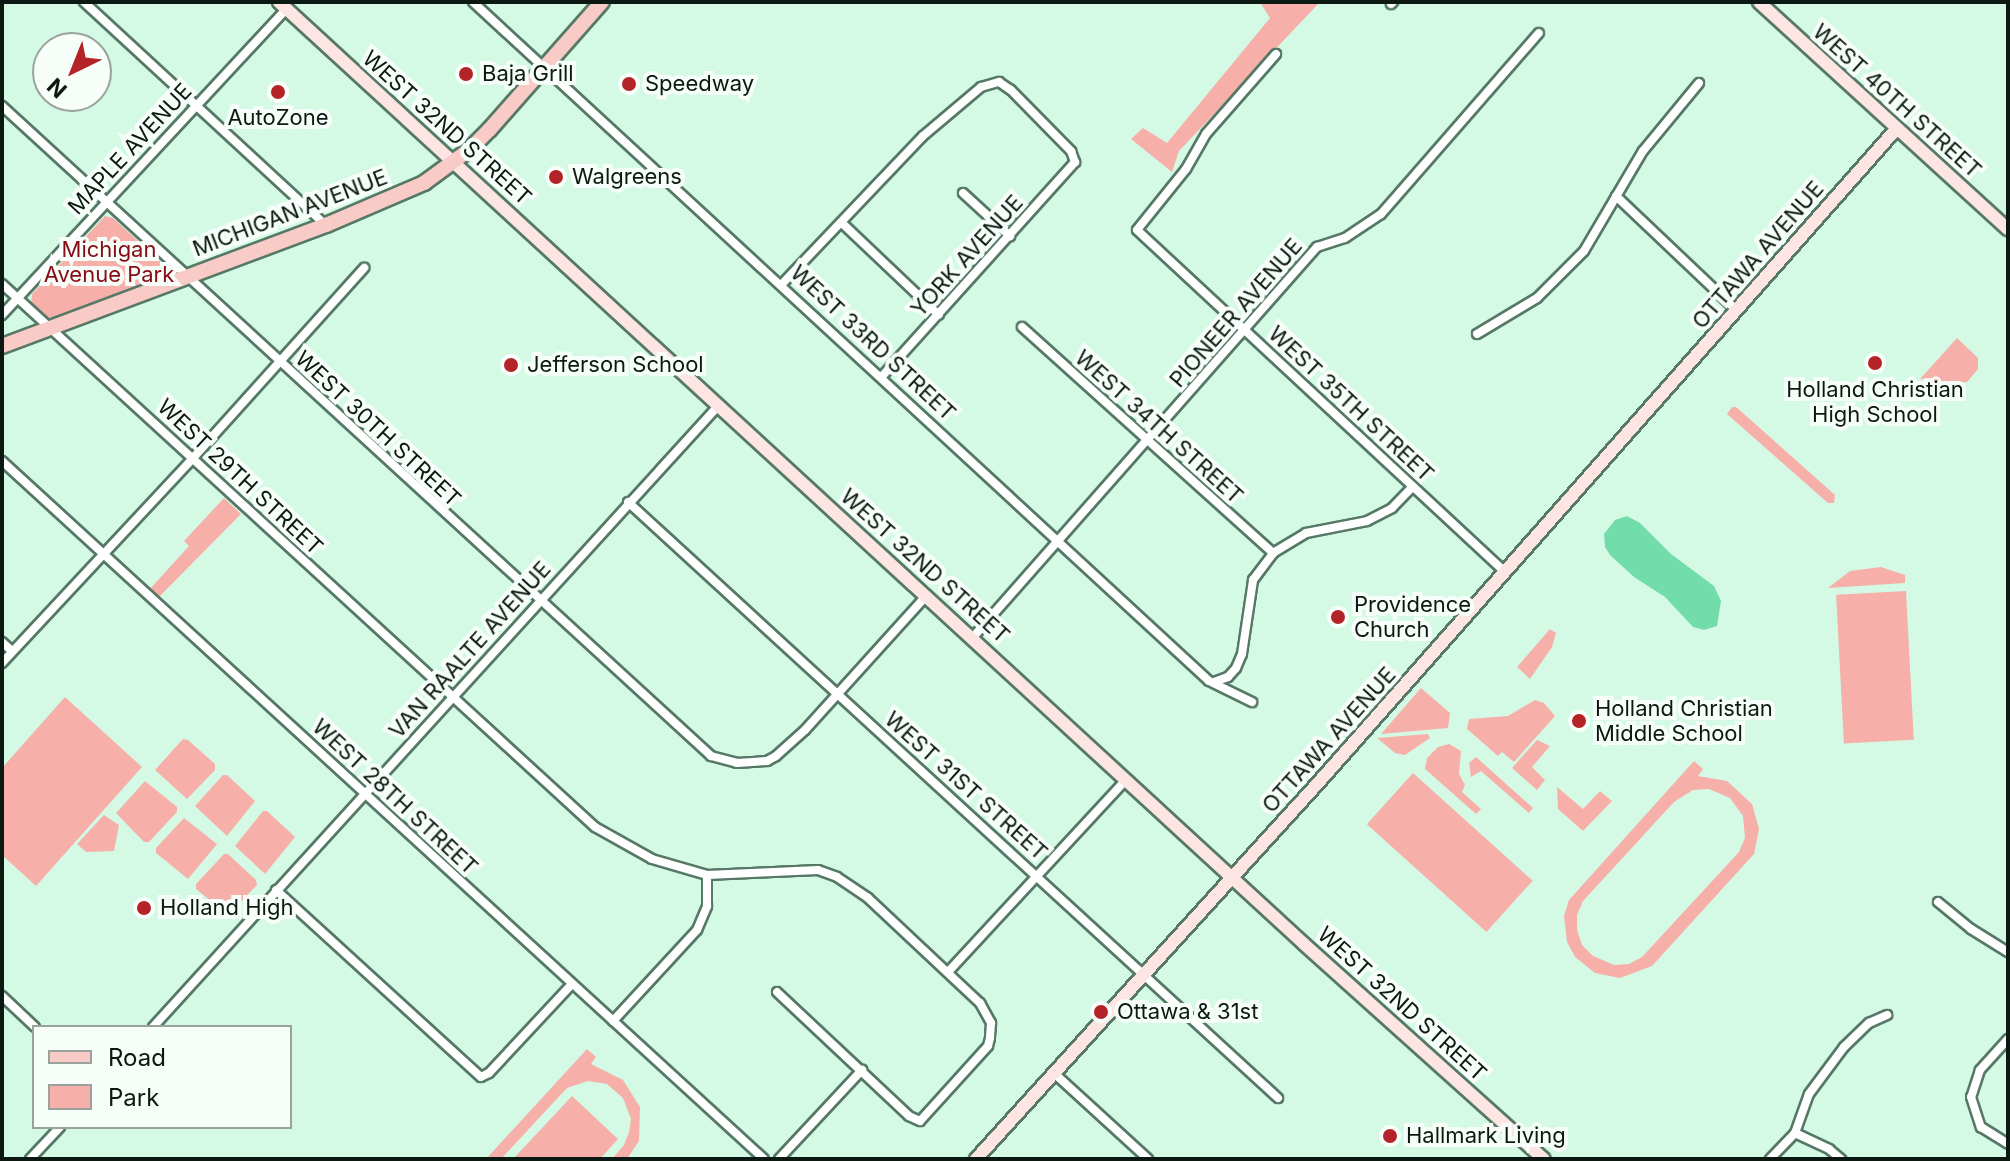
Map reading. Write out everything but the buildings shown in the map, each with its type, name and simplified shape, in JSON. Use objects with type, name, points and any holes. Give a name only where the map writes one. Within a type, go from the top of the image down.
[{"type":"main road","name":"MICHIGAN AVENUE","points":[[2,346],[404,194],[455,162],[490,129],[602,2]]},
{"type":"street","points":[[84,2],[326,225]]},
{"type":"street","name":"WEST 33RD STREET","points":[[473,2],[1059,539],[1209,681],[1252,702]]},
{"type":"street","name":"WEST 40TH STREET","points":[[1759,2],[2008,229]]},
{"type":"street","name":"MAPLE AVENUE","points":[[2,315],[196,105],[282,5]]},
{"type":"street","name":"WEST 32ND STREET","points":[[282,5],[974,636],[1233,878],[1544,1159]]},
{"type":"street","name":"PIONEER AVENUE","points":[[974,636],[1317,247],[1345,238],[1381,214],[1539,33]]},
{"type":"street","name":"WEST 35TH STREET","points":[[1276,54],[1206,134],[1186,169],[1137,230],[1505,572]]},
{"type":"street","name":"YORK AVENUE","points":[[843,224],[923,136],[981,87],[999,82],[1011,90],[1076,159],[882,376]]},
{"type":"street","points":[[1477,334],[1552,285],[1584,251],[1656,132],[1699,83]]},
{"type":"street","name":"WEST 30TH STREET","points":[[2,106],[538,601],[711,756],[737,763],[758,763],[776,756],[805,730],[837,693]]},
{"type":"street","name":"OTTAWA AVENUE","points":[[976,1159],[1233,878],[1897,128]]},
{"type":"street","points":[[963,193],[1010,236]]},
{"type":"street","points":[[1616,196],[1736,310]]},
{"type":"street","points":[[782,284],[843,224],[939,315]]},
{"type":"street","points":[[2,663],[364,268]]},
{"type":"street","name":"WEST 29TH STREET","points":[[2,284],[595,827],[652,859],[707,875],[732,877],[800,869],[828,873],[854,886],[980,1003],[992,1031],[988,1046],[920,1121],[909,1116],[862,1070]]},
{"type":"street","name":"WEST 34TH STREET","points":[[1022,327],[1273,553]]},
{"type":"street","name":"VAN RAALTE AVENUE","points":[[155,1025],[719,405]]},
{"type":"street","name":"WEST 28TH STREET","points":[[2,461],[764,1159]]},
{"type":"street","points":[[1209,681],[1218,682],[1236,668],[1242,654],[1253,580],[1273,553],[1306,533],[1367,521],[1392,508],[1413,486]]},
{"type":"street","name":"WEST 31ST STREET","points":[[628,502],[1278,1098]]},
{"type":"street","points":[[837,693],[927,594]]},
{"type":"street","points":[[2,642],[12,651]]},
{"type":"street","points":[[948,972],[1126,780]]},
{"type":"street","points":[[613,1021],[697,930],[707,906],[707,875]]},
{"type":"street","points":[[276,890],[481,1077],[489,1073],[572,984]]},
{"type":"street","points":[[1938,902],[1971,929],[2008,952]]},
{"type":"street","points":[[777,992],[862,1070],[779,1159]]},
{"type":"street","points":[[2,996],[33,1025]]},
{"type":"street","points":[[1770,1159],[1795,1133],[1818,1078],[1857,1033],[1887,1015]]},
{"type":"street","points":[[2008,1039],[1980,1070],[1971,1097],[1981,1127],[2008,1144]]},
{"type":"street","points":[[1055,1074],[1148,1159]]},
{"type":"street","points":[[30,1159],[58,1129]]},
{"type":"street","points":[[1795,1133],[1816,1142],[1841,1159]]},
{"type":"green space","points":[[1260,2],[1320,2],[1179,151],[1172,172],[1131,139],[1143,128],[1167,143],[1270,18]]},
{"type":"green space","name":"Michigan Avenue Park","points":[[105,216],[113,218],[163,264],[162,276],[56,318],[44,317],[31,304],[32,294]]},
{"type":"green space","points":[[1957,338],[1978,358],[1978,369],[1967,382],[1927,385],[1927,379],[1920,379]]},
{"type":"green space","points":[[1732,407],[1736,407],[1835,495],[1834,503],[1828,503],[1727,414]]},
{"type":"green space","points":[[224,498],[241,514],[158,598],[149,590],[189,546],[184,541]]},
{"type":"green space","points":[[1881,567],[1905,575],[1905,583],[1828,588],[1850,571]]},
{"type":"green space","points":[[1906,591],[1914,740],[1844,743],[1836,595]]},
{"type":"green space","points":[[1550,629],[1556,633],[1552,647],[1530,679],[1517,667]]},
{"type":"green space","points":[[1421,688],[1450,713],[1448,728],[1381,734]]},
{"type":"green space","points":[[65,697],[142,767],[36,886],[2,855],[2,768]]},
{"type":"green space","points":[[1535,700],[1544,703],[1555,716],[1514,762],[1502,752],[1498,756],[1467,729],[1469,719],[1508,716]]},
{"type":"green space","points":[[1428,734],[1430,738],[1405,755],[1395,753],[1377,738]]},
{"type":"green space","points":[[183,739],[215,764],[215,770],[187,799],[155,770]]},
{"type":"green space","points":[[1537,740],[1550,746],[1532,767],[1545,780],[1537,790],[1512,768]]},
{"type":"green space","points":[[1449,744],[1461,751],[1459,774],[1465,785],[1462,792],[1481,809],[1476,814],[1425,769],[1427,758],[1438,747]]},
{"type":"green space","points":[[1476,757],[1533,808],[1529,813],[1481,771],[1471,777],[1469,763]]},
{"type":"green space","points":[[1694,761],[1703,769],[1698,776],[1727,781],[1752,804],[1759,829],[1754,854],[1652,966],[1620,978],[1595,973],[1575,957],[1567,942],[1564,916],[1569,900]],"holes":[[[1709,789],[1730,798],[1743,816],[1745,838],[1739,852],[1642,957],[1629,964],[1614,965],[1593,956],[1582,945],[1577,930],[1577,915],[1583,901],[1674,802],[1693,790]]]},
{"type":"green space","points":[[1413,773],[1533,881],[1486,932],[1367,824]]},
{"type":"green space","points":[[223,775],[227,775],[255,801],[227,836],[195,806]]},
{"type":"green space","points":[[145,781],[177,807],[177,812],[149,842],[144,842],[116,813]]},
{"type":"green space","points":[[1557,787],[1583,809],[1600,791],[1612,801],[1583,831],[1558,809]]},
{"type":"green space","points":[[263,811],[267,811],[295,837],[265,874],[235,846]]},
{"type":"green space","points":[[104,815],[119,825],[114,851],[86,852],[77,844]]},
{"type":"green space","points":[[184,818],[217,844],[188,879],[156,853],[156,848]]},
{"type":"green space","points":[[224,854],[228,854],[256,880],[257,885],[228,915],[196,889],[196,884]]},
{"type":"green space","points":[[587,1049],[596,1057],[591,1064],[623,1080],[640,1107],[639,1141],[627,1159],[612,1159],[624,1145],[629,1132],[631,1119],[623,1098],[607,1084],[588,1081],[567,1088],[501,1159],[486,1159]]},
{"type":"green space","points":[[572,1096],[618,1139],[600,1159],[513,1159]]},
{"type":"shaded area","points":[[1627,516],[1640,523],[1671,554],[1714,586],[1721,601],[1717,626],[1704,630],[1693,627],[1665,597],[1634,577],[1610,555],[1605,547],[1604,534],[1615,520]]},
{"type":"place","name":"Baja Grill","points":[[466,74]]},
{"type":"place","name":"Speedway","points":[[629,84]]},
{"type":"place","name":"AutoZone","points":[[278,92]]},
{"type":"place","name":"Walgreens","points":[[556,177]]},
{"type":"place","name":"Holland Christian High School","points":[[1875,363]]},
{"type":"place","name":"Jefferson School","points":[[511,365]]},
{"type":"place","name":"Providence Church","points":[[1338,617]]},
{"type":"place","name":"Holland Christian Middle School","points":[[1579,721]]},
{"type":"place","name":"Holland High","points":[[144,908]]},
{"type":"place","name":"Ottawa & 31st","points":[[1101,1012]]},
{"type":"place","name":"Hallmark Living","points":[[1390,1136]]}]
